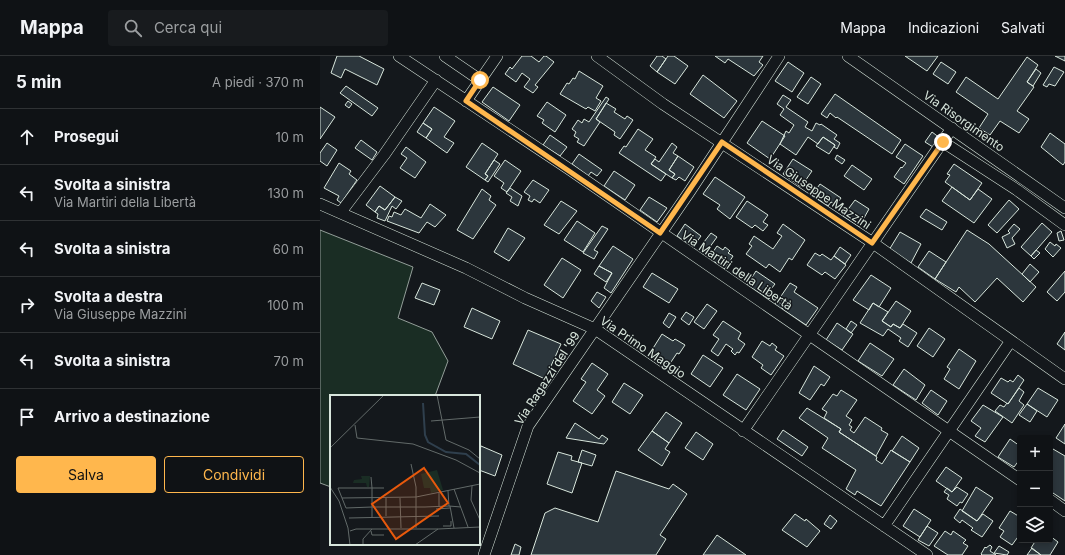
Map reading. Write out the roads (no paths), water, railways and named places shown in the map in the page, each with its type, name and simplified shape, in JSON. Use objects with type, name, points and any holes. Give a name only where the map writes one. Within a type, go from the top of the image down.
[{"type":"street","name":"Via Martiri della Libertà","points":[[399,56],[810,335],[1017,478]]},
{"type":"street","points":[[445,56],[480,80]]},
{"type":"street","points":[[466,101],[497,56]]},
{"type":"street","name":"Via Giuseppe Mazzini","points":[[597,56],[663,104],[872,243],[1010,342],[1065,379]]},
{"type":"street","name":"Via Ragazzi del '99","points":[[484,555],[528,426],[779,56]]},
{"type":"street","name":"Via Risorgimento","points":[[848,56],[1065,208]]},
{"type":"street","points":[[342,212],[436,80]]},
{"type":"street","points":[[743,431],[952,128]]},
{"type":"street","points":[[943,142],[1017,190],[1065,225]]},
{"type":"street","name":"Via Primo Maggio","points":[[320,204],[342,212],[466,268],[595,329],[927,555]]},
{"type":"street","points":[[884,526],[1010,342]]},
{"type":"street","points":[[1053,502],[1065,510]]}]
